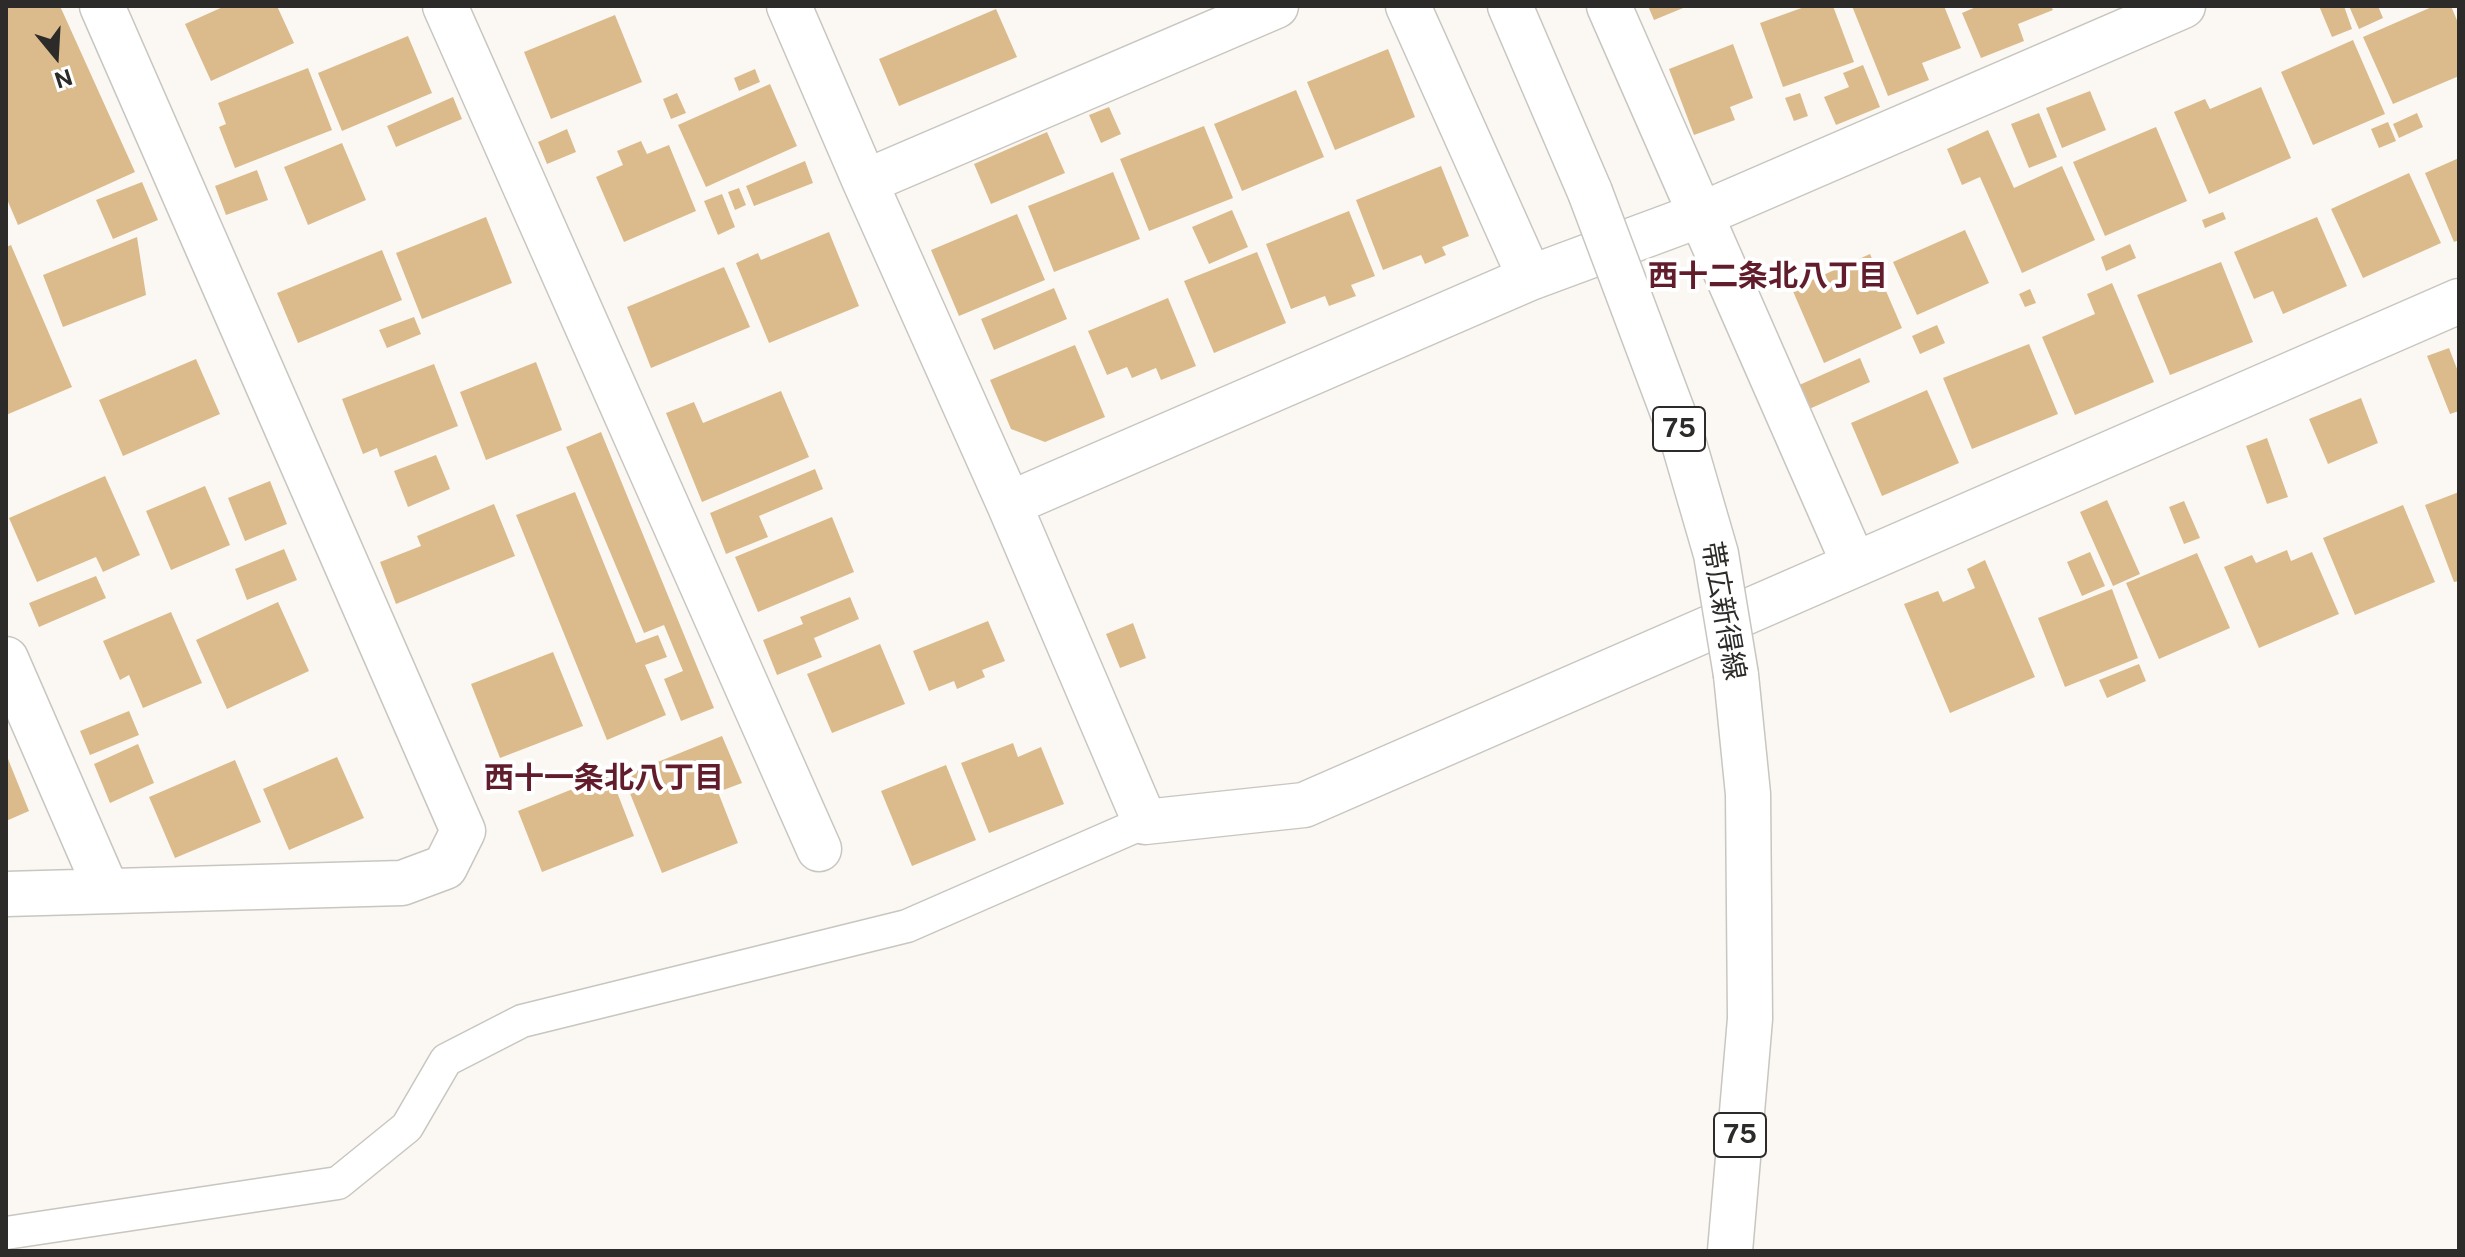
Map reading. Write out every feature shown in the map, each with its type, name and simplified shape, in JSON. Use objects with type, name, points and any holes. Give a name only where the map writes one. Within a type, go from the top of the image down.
[{"type":"street","points":[[6,894],[402,883],[445,867],[463,831],[102,6]]},
{"type":"street","points":[[445,6],[819,849]]},
{"type":"street","points":[[789,6],[1009,504],[1145,822],[1304,805],[2459,301]]},
{"type":"street","points":[[865,182],[1276,6]]},
{"type":"street","points":[[1408,6],[1530,278]]},
{"type":"street","name":"帯広新得線","points":[[1510,6],[1590,192],[1682,437],[1716,554],[1736,675],[1748,794],[1750,1019],[1730,1251]]},
{"type":"street","points":[[1609,6],[1854,564]]},
{"type":"street","points":[[1009,504],[1530,278],[1700,215],[2183,6]]},
{"type":"street","points":[[6,659],[107,891]]},
{"type":"lane","points":[[6,1233],[338,1183],[407,1127],[446,1060],[522,1021],[907,926],[1145,822]]},
{"type":"building","points":[[6,6],[60,6],[135,172],[18,225],[6,197]]},
{"type":"building","points":[[225,6],[277,6],[294,43],[211,81],[185,24]]},
{"type":"building","points":[[1648,6],[1688,6],[1654,20]]},
{"type":"building","points":[[1807,6],[1833,6],[1854,62],[1783,87],[1760,23]]},
{"type":"building","points":[[1852,6],[1944,6],[1961,48],[1922,63],[1929,80],[1888,96]]},
{"type":"building","points":[[1978,6],[2051,6],[2053,10],[2018,24],[2024,41],[1981,58],[1962,13]]},
{"type":"building","points":[[2319,6],[2344,6],[2352,29],[2332,37]]},
{"type":"building","points":[[2349,6],[2378,6],[2383,18],[2359,29]]},
{"type":"building","points":[[2434,6],[2451,6],[2459,25],[2459,76],[2393,104],[2363,37]]},
{"type":"building","points":[[996,9],[1017,57],[899,106],[879,59]]},
{"type":"building","points":[[615,15],[642,82],[551,119],[524,52]]},
{"type":"building","points":[[408,36],[432,93],[342,131],[318,73]]},
{"type":"building","points":[[2353,40],[2385,114],[2313,145],[2281,72]]},
{"type":"building","points":[[1733,44],[1753,98],[1730,107],[1735,120],[1694,135],[1669,69]]},
{"type":"building","points":[[1388,49],[1415,117],[1335,150],[1307,82]]},
{"type":"building","points":[[1863,65],[1880,107],[1836,125],[1824,97],[1849,87],[1843,73]]},
{"type":"building","points":[[308,68],[332,130],[235,168],[219,127],[226,124],[218,103]]},
{"type":"building","points":[[755,69],[760,82],[739,91],[734,78]]},
{"type":"building","points":[[770,84],[797,146],[706,187],[678,125]]},
{"type":"building","points":[[2261,87],[2291,158],[2209,194],[2174,112],[2205,99],[2210,109]]},
{"type":"building","points":[[1296,90],[1324,157],[1242,191],[1214,124]]},
{"type":"building","points":[[2090,91],[2106,130],[2062,148],[2046,108]]},
{"type":"building","points":[[677,93],[686,113],[671,119],[663,99]]},
{"type":"building","points":[[1800,93],[1808,116],[1794,121],[1785,98]]},
{"type":"building","points":[[453,97],[462,119],[396,147],[387,126]]},
{"type":"building","points":[[1109,107],[1121,134],[1101,143],[1089,115]]},
{"type":"building","points":[[2039,113],[2057,157],[2029,168],[2011,124]]},
{"type":"building","points":[[2417,113],[2423,127],[2399,138],[2393,124]]},
{"type":"building","points":[[2388,122],[2396,141],[2379,148],[2371,129]]},
{"type":"building","points":[[1204,126],[1233,198],[1149,231],[1120,159]]},
{"type":"building","points":[[2156,127],[2187,201],[2105,236],[2073,162]]},
{"type":"building","points":[[567,129],[576,152],[547,164],[538,142]]},
{"type":"building","points":[[1988,130],[2014,188],[2062,166],[2095,240],[2022,273],[1980,177],[1962,185],[1947,149]]},
{"type":"building","points":[[1047,132],[1065,173],[991,204],[974,164]]},
{"type":"building","points":[[641,141],[647,154],[669,145],[696,211],[624,242],[596,177],[623,165],[617,151]]},
{"type":"building","points":[[342,143],[366,200],[308,225],[284,167]]},
{"type":"building","points":[[2459,158],[2459,240],[2454,242],[2425,173]]},
{"type":"building","points":[[805,161],[813,183],[754,206],[746,186]]},
{"type":"building","points":[[1441,166],[1469,236],[1442,247],[1446,255],[1425,264],[1421,255],[1383,270],[1356,200]]},
{"type":"building","points":[[257,170],[268,200],[226,215],[215,186]]},
{"type":"building","points":[[1113,172],[1140,239],[1054,272],[1028,206]]},
{"type":"building","points":[[2409,173],[2441,243],[2363,278],[2331,209]]},
{"type":"building","points":[[142,182],[158,220],[113,239],[96,200]]},
{"type":"building","points":[[739,188],[746,205],[735,210],[728,192]]},
{"type":"building","points":[[722,194],[735,227],[718,235],[704,201]]},
{"type":"building","points":[[1232,210],[1248,247],[1209,264],[1192,227]]},
{"type":"building","points":[[1349,211],[1375,276],[1351,285],[1356,296],[1329,306],[1325,296],[1291,309],[1266,244]]},
{"type":"building","points":[[2223,212],[2226,219],[2205,228],[2202,220]]},
{"type":"building","points":[[1017,214],[1045,280],[959,316],[931,250]]},
{"type":"building","points":[[486,217],[512,283],[422,319],[396,253]]},
{"type":"building","points":[[2317,217],[2347,286],[2283,314],[2273,291],[2254,299],[2234,252]]},
{"type":"building","points":[[1965,230],[1989,283],[1917,315],[1893,262]]},
{"type":"building","points":[[829,232],[859,306],[769,343],[736,263],[758,253],[761,260]]},
{"type":"building","points":[[137,237],[146,295],[63,327],[43,275]]},
{"type":"building","points":[[2130,244],[2136,258],[2106,271],[2101,257]]},
{"type":"building","points":[[11,245],[72,387],[6,415],[6,247]]},
{"type":"building","points":[[382,250],[402,300],[298,343],[277,293]]},
{"type":"building","points":[[1257,252],[1286,323],[1214,353],[1184,281]]},
{"type":"building","points":[[1870,254],[1902,328],[1824,363],[1792,289]]},
{"type":"building","points":[[2221,262],[2253,342],[2170,375],[2137,295]]},
{"type":"building","points":[[724,267],[750,327],[651,368],[627,307]]},
{"type":"building","points":[[2112,283],[2154,382],[2075,415],[2042,337],[2095,314],[2087,294]]},
{"type":"building","points":[[1054,288],[1067,319],[994,350],[981,319]]},
{"type":"building","points":[[2030,289],[2036,303],[2025,307],[2019,294]]},
{"type":"building","points":[[1168,298],[1196,366],[1161,380],[1156,368],[1132,378],[1127,367],[1107,375],[1088,331]]},
{"type":"building","points":[[414,317],[421,334],[387,348],[379,330]]},
{"type":"building","points":[[1937,325],[1945,343],[1920,354],[1912,336]]},
{"type":"building","points":[[2029,344],[2058,414],[1972,449],[1943,378]]},
{"type":"building","points":[[1075,345],[1105,417],[1045,442],[1011,429],[990,380]]},
{"type":"building","points":[[2449,348],[2459,374],[2459,411],[2450,414],[2427,356]]},
{"type":"building","points":[[1860,358],[1870,382],[1807,410],[1797,386]]},
{"type":"building","points":[[196,359],[220,414],[123,456],[99,400]]},
{"type":"building","points":[[536,362],[562,430],[486,460],[460,392]]},
{"type":"building","points":[[434,364],[458,426],[380,457],[377,448],[363,454],[342,399]]},
{"type":"building","points":[[1927,390],[1959,463],[1882,496],[1851,423]]},
{"type":"building","points":[[781,391],[809,457],[702,502],[666,413],[694,402],[703,423]]},
{"type":"building","points":[[2361,398],[2378,443],[2328,464],[2309,419]]},
{"type":"building","points":[[601,432],[714,708],[681,721],[664,679],[683,671],[664,625],[644,633],[566,447]]},
{"type":"building","points":[[2267,438],[2288,497],[2267,504],[2246,446]]},
{"type":"building","points":[[436,455],[450,489],[408,507],[394,471]]},
{"type":"building","points":[[815,469],[823,489],[759,516],[768,537],[726,554],[710,513]]},
{"type":"building","points":[[105,476],[140,555],[103,572],[96,557],[37,582],[9,518]]},
{"type":"building","points":[[270,481],[287,524],[245,541],[228,498]]},
{"type":"building","points":[[205,486],[230,545],[171,570],[146,511]]},
{"type":"building","points":[[575,492],[636,643],[658,635],[667,657],[645,665],[666,715],[607,740],[516,515]]},
{"type":"building","points":[[2459,492],[2459,581],[2454,582],[2425,505]]},
{"type":"building","points":[[2107,500],[2140,574],[2113,586],[2080,512]]},
{"type":"building","points":[[2184,501],[2200,538],[2184,544],[2169,507]]},
{"type":"building","points":[[494,504],[515,556],[396,604],[380,562],[421,546],[417,536]]},
{"type":"building","points":[[2403,505],[2435,582],[2355,615],[2323,538]]},
{"type":"building","points":[[832,517],[854,572],[758,612],[735,557]]},
{"type":"building","points":[[284,549],[297,580],[247,600],[235,569]]},
{"type":"building","points":[[2287,550],[2291,561],[2312,552],[2339,614],[2259,648],[2224,567],[2252,555],[2256,563]]},
{"type":"building","points":[[2090,552],[2105,586],[2082,596],[2067,562]]},
{"type":"building","points":[[2197,553],[2230,628],[2159,659],[2126,583]]},
{"type":"building","points":[[1985,560],[2035,677],[1950,713],[1904,604],[1938,591],[1943,602],[1975,588],[1967,569]]},
{"type":"building","points":[[96,576],[106,598],[39,627],[29,603]]},
{"type":"building","points":[[2112,589],[2138,658],[2065,687],[2038,618]]},
{"type":"building","points":[[850,597],[859,619],[814,638],[822,657],[777,675],[763,640],[803,624],[800,617]]},
{"type":"building","points":[[278,602],[309,671],[227,709],[196,640]]},
{"type":"building","points":[[171,612],[202,683],[143,708],[129,675],[120,680],[103,641]]},
{"type":"building","points":[[988,621],[1005,661],[982,670],[985,677],[957,689],[954,681],[929,691],[913,651]]},
{"type":"building","points":[[1133,623],[1146,658],[1120,668],[1106,634]]},
{"type":"building","points":[[880,644],[905,704],[832,733],[807,674]]},
{"type":"building","points":[[553,652],[583,726],[500,758],[471,684]]},
{"type":"building","points":[[2139,664],[2146,681],[2107,698],[2099,680]]},
{"type":"building","points":[[129,711],[139,735],[90,755],[80,731]]},
{"type":"building","points":[[722,736],[742,783],[718,792],[738,843],[662,873],[623,776]]},
{"type":"building","points":[[1013,743],[1018,757],[1041,747],[1064,804],[989,833],[961,763]]},
{"type":"building","points":[[138,744],[154,783],[110,803],[94,764]]},
{"type":"building","points":[[6,754],[29,811],[6,821]]},
{"type":"building","points":[[337,757],[364,818],[289,850],[263,789]]},
{"type":"building","points":[[235,760],[261,822],[175,858],[149,797]]},
{"type":"building","points":[[946,765],[976,840],[912,866],[881,791]]},
{"type":"building","points":[[610,774],[634,836],[542,872],[518,811]]},
{"type":"district","name":"西十二条北八丁目","points":[[1768,277]]},
{"type":"district","name":"西十一条北八丁目","points":[[604,779]]}]
